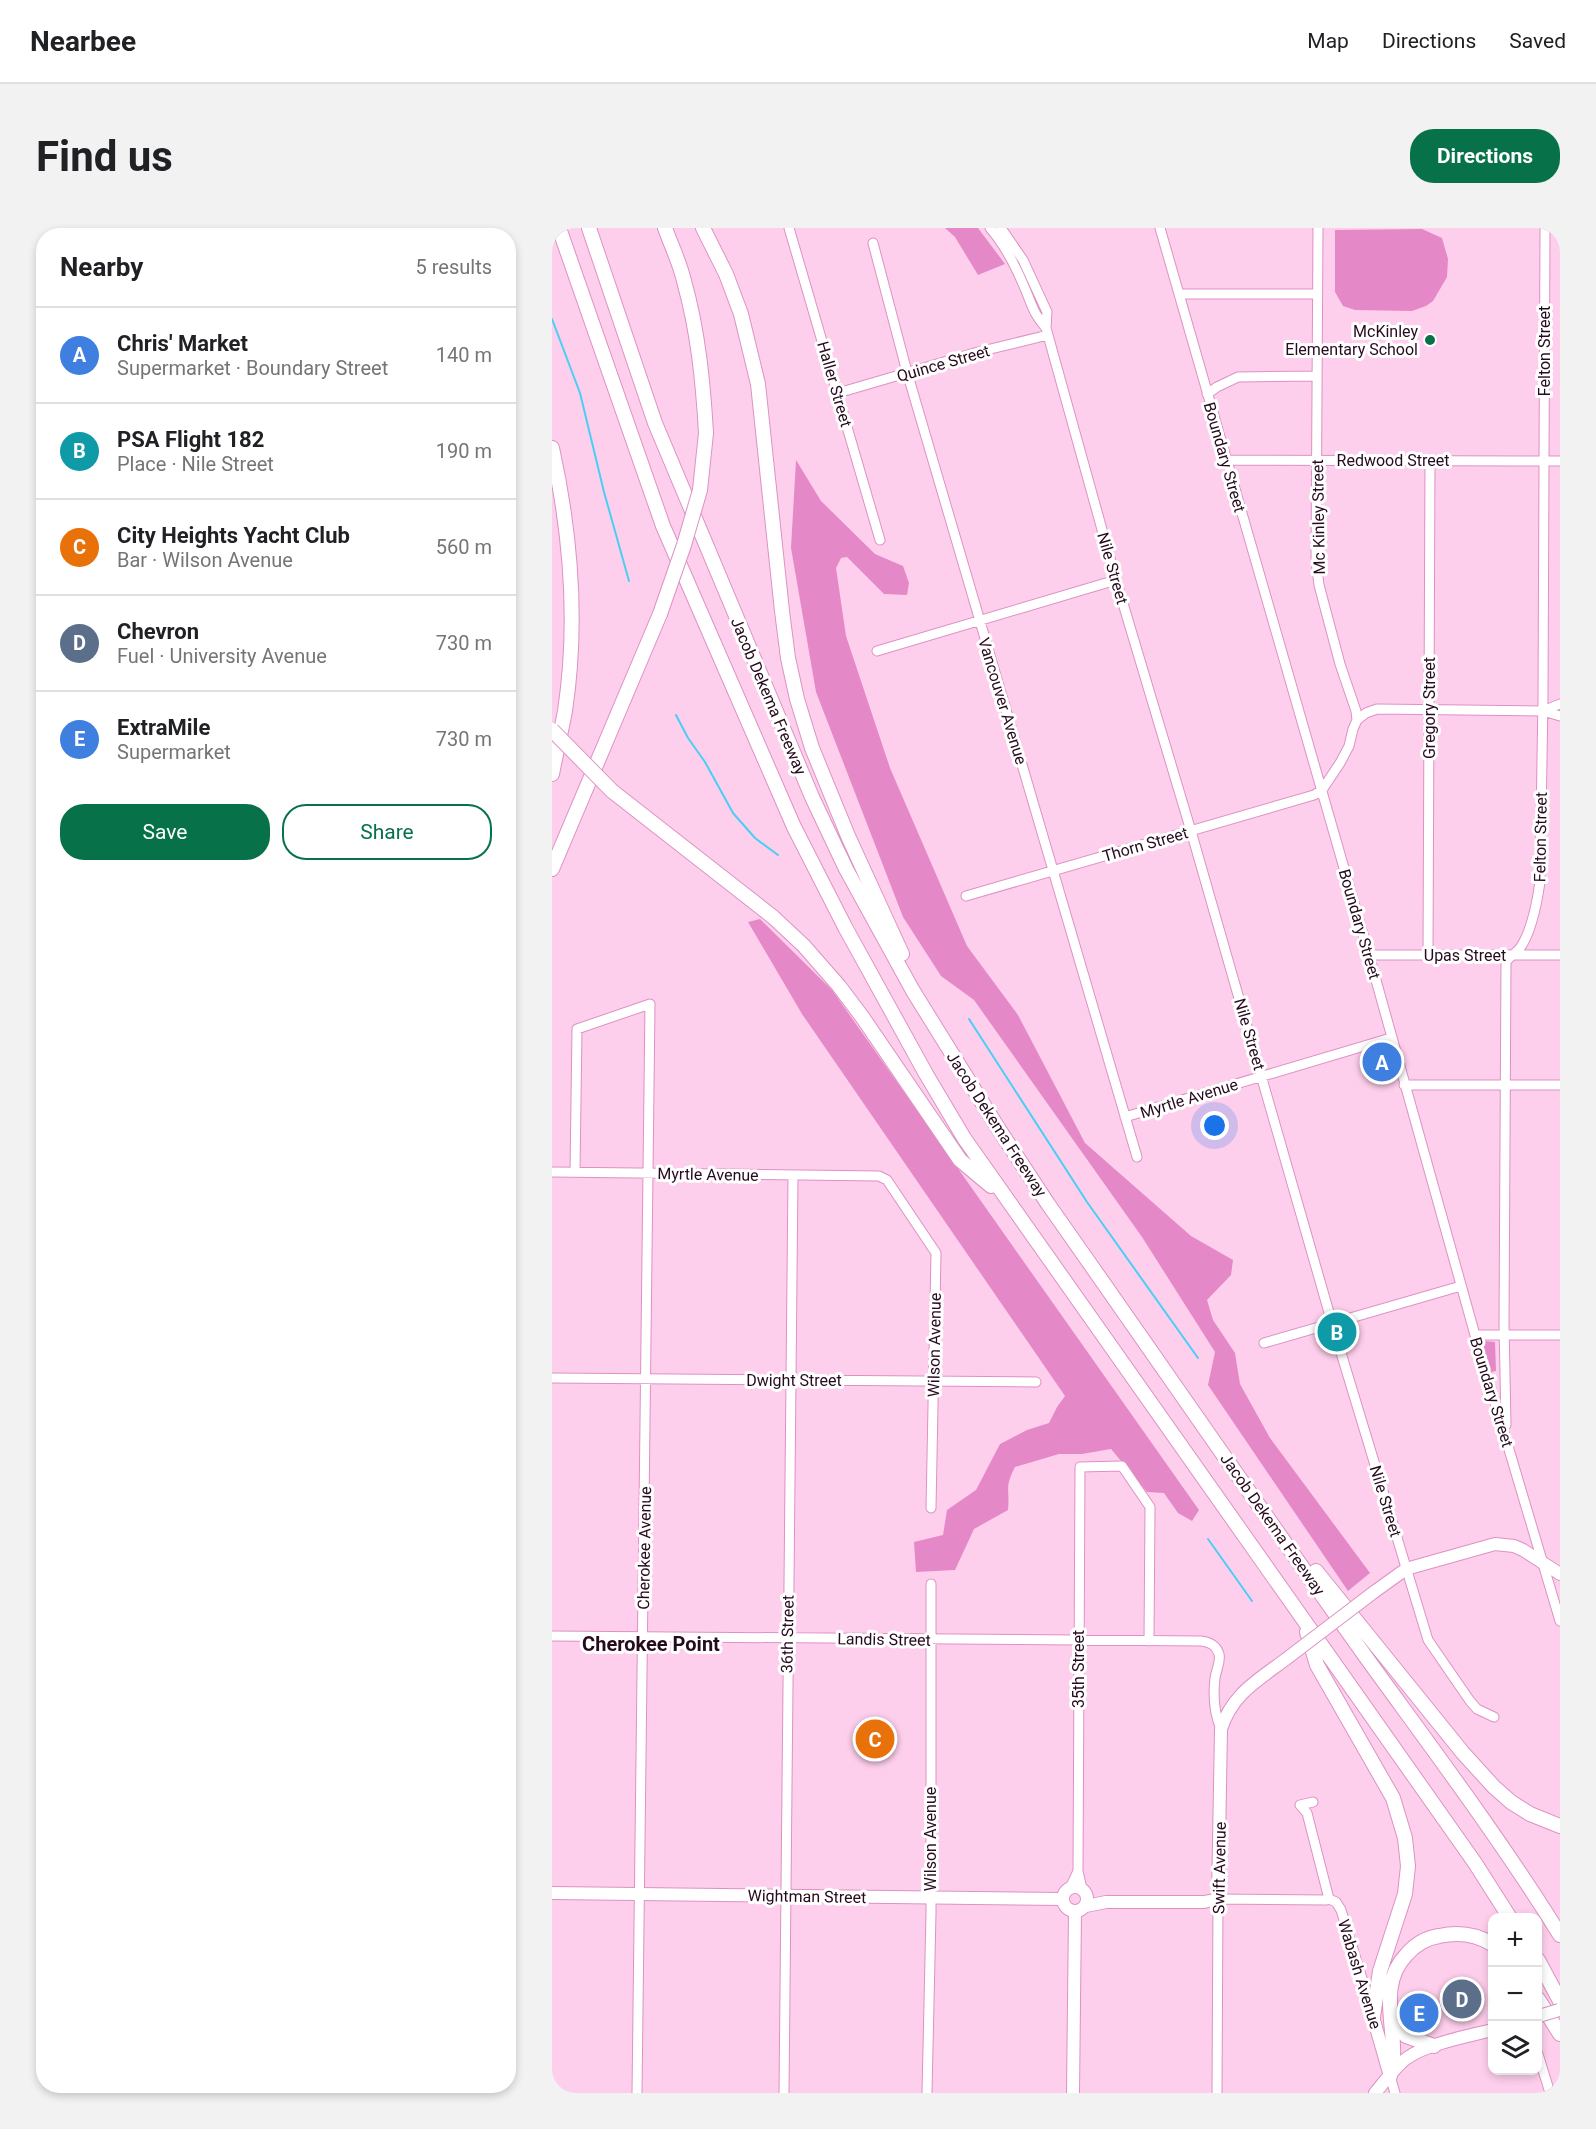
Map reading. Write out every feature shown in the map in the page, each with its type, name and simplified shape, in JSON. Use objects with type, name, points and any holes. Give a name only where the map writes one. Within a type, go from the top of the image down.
[{"type":"highway","name":"Jacob Dekema Freeway","points":[[559,228],[663,526],[794,827],[845,927],[926,1074],[964,1138],[1475,1863],[1507,1913]]},
{"type":"highway","name":"Jacob Dekema Freeway","points":[[590,228],[655,423],[812,797],[882,936],[951,1053],[1048,1203],[1368,1660],[1453,1777],[1560,1935]]},
{"type":"highway","points":[[552,869],[660,614],[700,490],[706,433],[703,383],[696,331],[684,278],[665,228]]},
{"type":"highway","points":[[703,228],[726,274],[752,351],[765,437],[782,611],[797,699],[812,748],[848,836],[888,926],[951,1053]]},
{"type":"highway","points":[[552,448],[564,506],[570,563],[571,637],[565,710],[552,774]]},
{"type":"highway","points":[[552,730],[612,791],[773,917],[804,946],[863,1018],[960,1160],[1007,1200]]},
{"type":"highway","points":[[1247,1487],[1463,1753],[1494,1787],[1511,1802],[1530,1814],[1560,1826]]},
{"type":"highway","points":[[1304,1621],[1317,1665],[1393,1798],[1407,1849],[1405,1894],[1380,1971],[1373,2017]]},
{"type":"highway","points":[[1390,2076],[1393,2058],[1390,1989],[1396,1969],[1402,1959],[1422,1942],[1448,1934],[1476,1936],[1488,1942]]},
{"type":"highway","points":[[1542,1967],[1560,2001]]},
{"type":"highway","points":[[1542,2005],[1560,2034]]},
{"type":"highway","points":[[1390,2012],[1398,2028],[1406,2036],[1434,2046]]},
{"type":"main road","points":[[1221,1729],[1233,1702],[1246,1689],[1406,1569],[1495,1544],[1514,1546],[1523,1550],[1560,1574]]},
{"type":"main road","name":"Swift Avenue","points":[[1218,1899],[1221,1729]]},
{"type":"main road","name":"Wightman Street","points":[[552,1893],[1063,1899],[1066,1908],[1080,1898],[1106,1902],[1204,1902],[1218,1899]]},
{"type":"main road","name":"35th Street","points":[[1073,2093],[1080,1898]]},
{"type":"main road","points":[[1542,2015],[1560,2010]]},
{"type":"main road","name":"Wabash Avenue","points":[[1373,2017],[1390,2076]]},
{"type":"main road","points":[[1375,2093],[1409,2057],[1434,2046],[1488,2031]]},
{"type":"street","name":"Haller Street","points":[[789,228],[880,540]]},
{"type":"street","name":"Nile Street","points":[[990,228],[999,238],[1015,267],[1034,315],[1047,332]]},
{"type":"street","name":"Nile Street","points":[[1001,228],[1023,260],[1047,312],[1047,332],[1116,580],[1191,831],[1332,1323],[1428,1640],[1470,1701],[1477,1709],[1494,1717]]},
{"type":"street","name":"Boundary Street","points":[[1160,228],[1369,955],[1475,1335],[1560,1621]]},
{"type":"street","name":"Mc Kinley Street","points":[[1318,228],[1316,561],[1319,585],[1357,720]]},
{"type":"street","name":"Felton Street","points":[[1506,1436],[1504,1335],[1506,962],[1510,955],[1519,949],[1529,928],[1540,882],[1545,228]]},
{"type":"street","name":"Vancouver Avenue","points":[[873,243],[907,372],[1137,1157]]},
{"type":"street","points":[[1179,294],[1317,294]]},
{"type":"street","name":"Quince Street","points":[[838,393],[1047,332]]},
{"type":"street","points":[[1207,394],[1238,377],[1317,376]]},
{"type":"street","name":"Redwood Street","points":[[1227,460],[1560,461]]},
{"type":"street","name":"Gregory Street","points":[[1428,955],[1430,460]]},
{"type":"street","points":[[877,651],[1116,580]]},
{"type":"street","points":[[1543,711],[1560,704]]},
{"type":"street","points":[[1322,790],[1349,746],[1357,720],[1377,709],[1543,711],[1560,716]]},
{"type":"street","name":"Thorn Street","points":[[966,896],[1314,795],[1322,790]]},
{"type":"street","name":"Upas Street","points":[[1369,955],[1560,955]]},
{"type":"street","name":"Cherokee Avenue","points":[[576,1172],[578,1029],[650,1004],[637,2093]]},
{"type":"street","name":"Myrtle Avenue","points":[[1125,1117],[1391,1038]]},
{"type":"street","points":[[1404,1085],[1560,1085]]},
{"type":"street","name":"Myrtle Avenue","points":[[552,1172],[879,1176],[887,1180],[936,1253]]},
{"type":"street","name":"36th Street","points":[[784,2093],[793,1175]]},
{"type":"street","name":"Wilson Avenue","points":[[931,1508],[936,1253]]},
{"type":"street","points":[[1264,1343],[1461,1286]]},
{"type":"street","points":[[1475,1335],[1560,1335]]},
{"type":"street","name":"Dwight Street","points":[[552,1378],[1036,1382]]},
{"type":"street","name":"35th Street","points":[[1080,1898],[1078,1641],[1080,1467],[1122,1466],[1150,1507],[1149,1641]]},
{"type":"street","name":"Wilson Avenue","points":[[927,2093],[931,1898],[931,1584]]},
{"type":"street","name":"Landis Street","points":[[552,1636],[1201,1641],[1214,1645]]},
{"type":"street","name":"Swift Avenue","points":[[1214,1645],[1220,1660],[1215,1681],[1215,1710],[1221,1729]]},
{"type":"street","name":"Wabash Avenue","points":[[1313,1802],[1300,1805],[1307,1813],[1329,1899],[1336,1902],[1341,1910],[1373,2017]]},
{"type":"street","name":"Swift Avenue","points":[[1217,2093],[1218,1899]]},
{"type":"street","name":"Wightman Street","points":[[1218,1899],[1329,1899]]},
{"type":"street","points":[[1542,2067],[1550,2093]]},
{"type":"street","name":"Wabash Avenue","points":[[1390,2076],[1395,2093]]},
{"type":"shaded area","points":[[945,228],[978,228],[1005,264],[978,275],[955,237]]},
{"type":"shaded area","points":[[1422,229],[1442,238],[1448,259],[1447,277],[1433,301],[1412,311],[1355,310],[1343,306],[1335,292],[1335,230]]},
{"type":"shaded area","points":[[796,460],[821,501],[875,554],[903,566],[909,583],[907,595],[884,594],[847,557],[841,558],[836,568],[846,636],[890,768],[967,946],[1018,1015],[1085,1143],[1191,1236],[1233,1260],[1231,1275],[1207,1300],[1213,1320],[1235,1353],[1240,1384],[1270,1438],[1370,1573],[1348,1591],[1208,1385],[1215,1352],[1142,1237],[974,1000],[941,976],[903,917],[816,692],[791,548]]},
{"type":"shaded area","points":[[760,919],[832,990],[1199,1510],[1192,1521],[1178,1513],[1164,1493],[1147,1492],[1111,1449],[1082,1454],[1059,1454],[1015,1467],[1008,1484],[1008,1510],[974,1529],[955,1570],[916,1572],[914,1542],[943,1535],[947,1510],[976,1490],[1000,1444],[1027,1430],[1049,1423],[1065,1396],[802,1014],[748,922]]},
{"type":"shaded area","points":[[1484,1341],[1495,1342],[1496,1371],[1491,1372],[1483,1346]]},
{"type":"waterway","points":[[552,319],[580,393],[629,581]]},
{"type":"waterway","points":[[676,715],[733,813],[755,838],[778,855]]},
{"type":"waterway","points":[[969,1019],[1087,1202],[1198,1358]]},
{"type":"waterway","points":[[1208,1539],[1252,1601]]},
{"type":"place","name":"McKinley Elementary School","points":[[1430,340]]},
{"type":"place","name":"Chris' Market","points":[[1382,1062]]},
{"type":"place","name":"PSA Flight 182","points":[[1337,1332]]},
{"type":"place","name":"City Heights Yacht Club","points":[[875,1739]]},
{"type":"place","name":"Chevron","points":[[1462,1999]]},
{"type":"place","name":"ExtraMile","points":[[1419,2013]]},
{"type":"district","name":"Cherokee Point","points":[[651,1644]]}]
